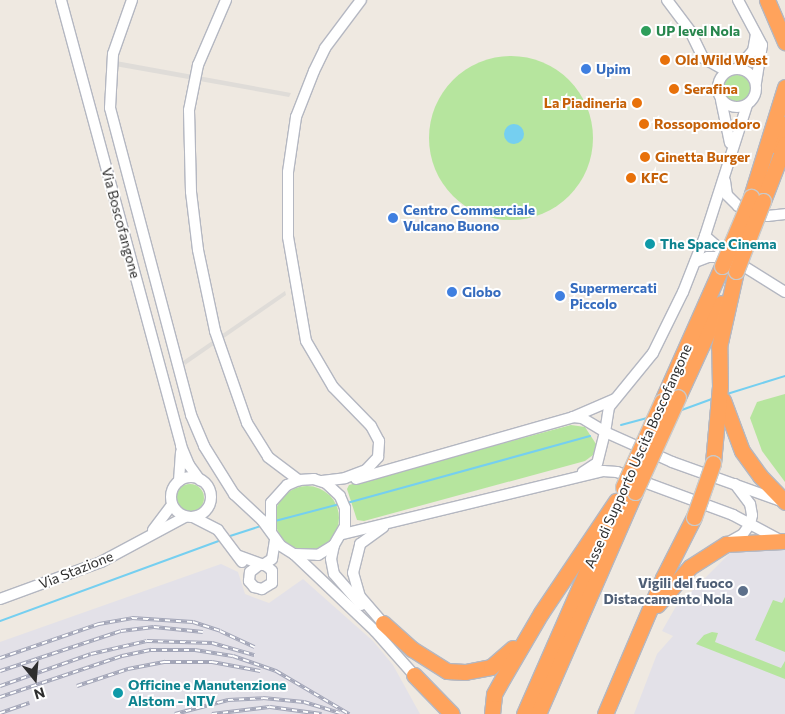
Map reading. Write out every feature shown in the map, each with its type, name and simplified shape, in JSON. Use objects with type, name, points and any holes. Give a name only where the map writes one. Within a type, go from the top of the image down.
[{"type":"highway","points":[[766,0],[785,42]]},
{"type":"highway","points":[[757,199],[785,87]]},
{"type":"highway","points":[[757,199],[785,124]]},
{"type":"highway","points":[[757,199],[785,144]]},
{"type":"highway","points":[[757,199],[785,162]]},
{"type":"highway","name":"Asse di Supporto Uscita Boscofangone","points":[[529,712],[629,490],[678,397],[729,265],[757,199]]},
{"type":"highway","points":[[604,714],[642,624],[694,517],[713,463],[721,408],[719,346],[729,265]]},
{"type":"highway","name":"Asse di Supporto Uscita Boscofangone","points":[[529,712],[616,501],[629,490],[662,400],[729,265]]},
{"type":"highway","points":[[721,408],[750,464],[785,502]]},
{"type":"highway","points":[[492,714],[494,694],[541,613],[616,501]]},
{"type":"highway","points":[[642,624],[690,567],[726,544],[784,542]]},
{"type":"highway","points":[[383,623],[436,666],[447,671],[465,672],[491,667],[502,660],[541,613]]},
{"type":"highway","points":[[414,675],[438,714]]},
{"type":"highway","points":[[414,675],[452,714]]},
{"type":"highway","points":[[601,714],[611,696]]},
{"type":"street","name":"Via Boscofangone","points":[[60,0],[181,446],[189,465],[208,488],[218,530],[238,555],[251,584],[262,590],[272,583],[272,571],[238,555]]},
{"type":"street","points":[[132,0],[115,44],[109,74],[110,108],[115,135],[191,415],[224,480],[266,518],[273,534],[375,631],[414,675]]},
{"type":"street","points":[[226,0],[198,65],[189,110],[191,192],[198,250],[215,331],[247,423],[268,457],[299,480]]},
{"type":"street","points":[[337,480],[360,473],[373,464],[378,457],[379,441],[371,426],[333,387],[306,341],[290,258],[287,184],[294,123],[310,78],[325,48],[361,0]]},
{"type":"street","points":[[666,0],[690,31],[703,58],[726,71],[738,68],[753,51],[756,31]]},
{"type":"street","points":[[578,474],[597,462],[605,432],[606,414],[616,398],[653,353],[695,262],[747,105],[755,95],[762,53],[756,31],[738,0]]},
{"type":"street","points":[[738,68],[749,73],[756,83]]},
{"type":"street","points":[[726,71],[717,88],[728,125],[730,154]]},
{"type":"street","points":[[721,100],[736,108],[747,105]]},
{"type":"street","points":[[725,175],[727,195],[733,203],[761,215],[785,214]]},
{"type":"street","points":[[705,236],[729,265]]},
{"type":"street","points":[[695,262],[708,256],[785,292]]},
{"type":"street","points":[[266,518],[271,503],[278,492],[299,480],[337,480],[381,473],[573,417],[616,398]]},
{"type":"street","points":[[573,417],[582,418],[605,432],[672,462],[785,502]]},
{"type":"street","name":"Via Boscofangone","points":[[149,535],[172,506],[172,492],[179,481],[181,446]]},
{"type":"street","points":[[343,534],[578,474],[617,472],[750,524],[784,542]]},
{"type":"street","points":[[179,481],[190,478],[200,480]]},
{"type":"street","points":[[272,571],[275,562],[293,553],[318,555],[334,545],[343,534],[345,508],[340,496],[320,481]]},
{"type":"street","points":[[726,544],[743,534],[750,524],[750,504],[735,484]]},
{"type":"street","points":[[149,535],[189,517],[203,513],[210,502]]},
{"type":"street","name":"Via Boscofangone","points":[[172,506],[189,517],[218,530]]},
{"type":"street","points":[[383,623],[360,597],[352,573],[353,560],[365,538],[396,521]]},
{"type":"street","points":[[249,576],[252,569],[272,559],[273,534]]},
{"type":"street","name":"Via Stazione","points":[[0,599],[100,562],[149,535]]},
{"type":"street","points":[[334,545],[331,559],[337,580],[383,623]]},
{"type":"shaded area","points":[[116,61],[291,93],[289,97],[115,66]]},
{"type":"shaded area","points":[[285,291],[286,295],[185,365],[183,361]]},
{"type":"shaded area","points":[[785,548],[785,714],[634,714],[657,654],[673,636],[662,631],[675,608],[733,550]]},
{"type":"shaded area","points":[[221,564],[238,572],[245,594],[269,603],[303,579],[373,641],[393,665],[420,714],[0,714],[0,642]]},
{"type":"green space","points":[[503,56],[519,56],[542,62],[557,70],[569,80],[579,92],[587,107],[593,130],[593,146],[587,169],[579,184],[569,196],[557,206],[542,214],[519,220],[503,220],[480,214],[465,206],[443,184],[433,162],[429,146],[429,130],[435,107],[443,92],[465,70],[487,60]]},
{"type":"green space","points":[[737,75],[747,79],[751,89],[747,99],[737,103],[727,99],[723,89],[727,79]]},
{"type":"green space","points":[[785,394],[785,482],[762,451],[750,418],[757,402]]},
{"type":"green space","points":[[571,425],[585,427],[596,444],[593,455],[585,461],[364,521],[357,520],[347,489],[349,485]]},
{"type":"green space","points":[[190,484],[200,488],[204,498],[200,508],[190,512],[180,508],[176,498],[180,488]]},
{"type":"green space","points":[[307,486],[325,492],[333,500],[339,518],[333,536],[325,544],[307,550],[289,544],[281,536],[275,518],[281,500],[289,492]]},
{"type":"green space","points":[[785,597],[785,652],[755,640],[773,600],[782,603]]},
{"type":"green space","points":[[712,632],[718,633],[715,642],[781,668],[785,661],[785,679],[696,644],[704,635]]},
{"type":"water","points":[[514,124],[521,127],[524,134],[521,141],[514,144],[507,141],[504,134],[507,127]]},
{"type":"waterway","points":[[727,394],[785,376]]},
{"type":"waterway","points":[[679,411],[712,399]]},
{"type":"waterway","points":[[621,425],[648,418]]},
{"type":"waterway","points":[[347,503],[590,436]]},
{"type":"waterway","points":[[275,521],[340,504]]},
{"type":"waterway","points":[[227,537],[261,526]]},
{"type":"waterway","points":[[0,621],[221,540]]},
{"type":"railway","points":[[0,658],[99,624],[132,618],[193,622],[220,631],[254,647]]},
{"type":"railway","points":[[0,671],[121,631],[154,627],[203,632]]},
{"type":"railway","points":[[0,686],[91,654],[147,641],[212,643],[254,655]]},
{"type":"railway","points":[[0,697],[122,656],[151,650],[195,650],[233,656],[276,671],[349,714]]},
{"type":"railway","points":[[77,686],[128,669],[165,662],[212,662],[260,671]]},
{"type":"railway","points":[[175,714],[228,700],[263,698],[304,702],[339,713]]},
{"type":"railway","points":[[0,713],[29,703]]},
{"type":"railway","points":[[212,714],[270,707],[322,714]]},
{"type":"place","name":"UP level Nola","points":[[646,31]]},
{"type":"place","name":"Old Wild West","points":[[665,60]]},
{"type":"place","name":"Upim","points":[[586,69]]},
{"type":"place","name":"Serafina","points":[[674,89]]},
{"type":"place","name":"La Piadineria","points":[[637,103]]},
{"type":"place","name":"Rossopomodoro","points":[[644,124]]},
{"type":"place","name":"Ginetta Burger","points":[[645,157]]},
{"type":"place","name":"KFC","points":[[631,178]]},
{"type":"place","name":"Centro Commerciale Vulcano Buono","points":[[393,218]]},
{"type":"place","name":"The Space Cinema","points":[[650,244]]},
{"type":"place","name":"Globo","points":[[452,292]]},
{"type":"place","name":"Supermercati Piccolo","points":[[560,296]]},
{"type":"place","name":"Vigili del fuoco Distaccamento Nola","points":[[743,591]]},
{"type":"place","name":"Officine e Manutenzione Alstom - NTV","points":[[118,693]]}]
